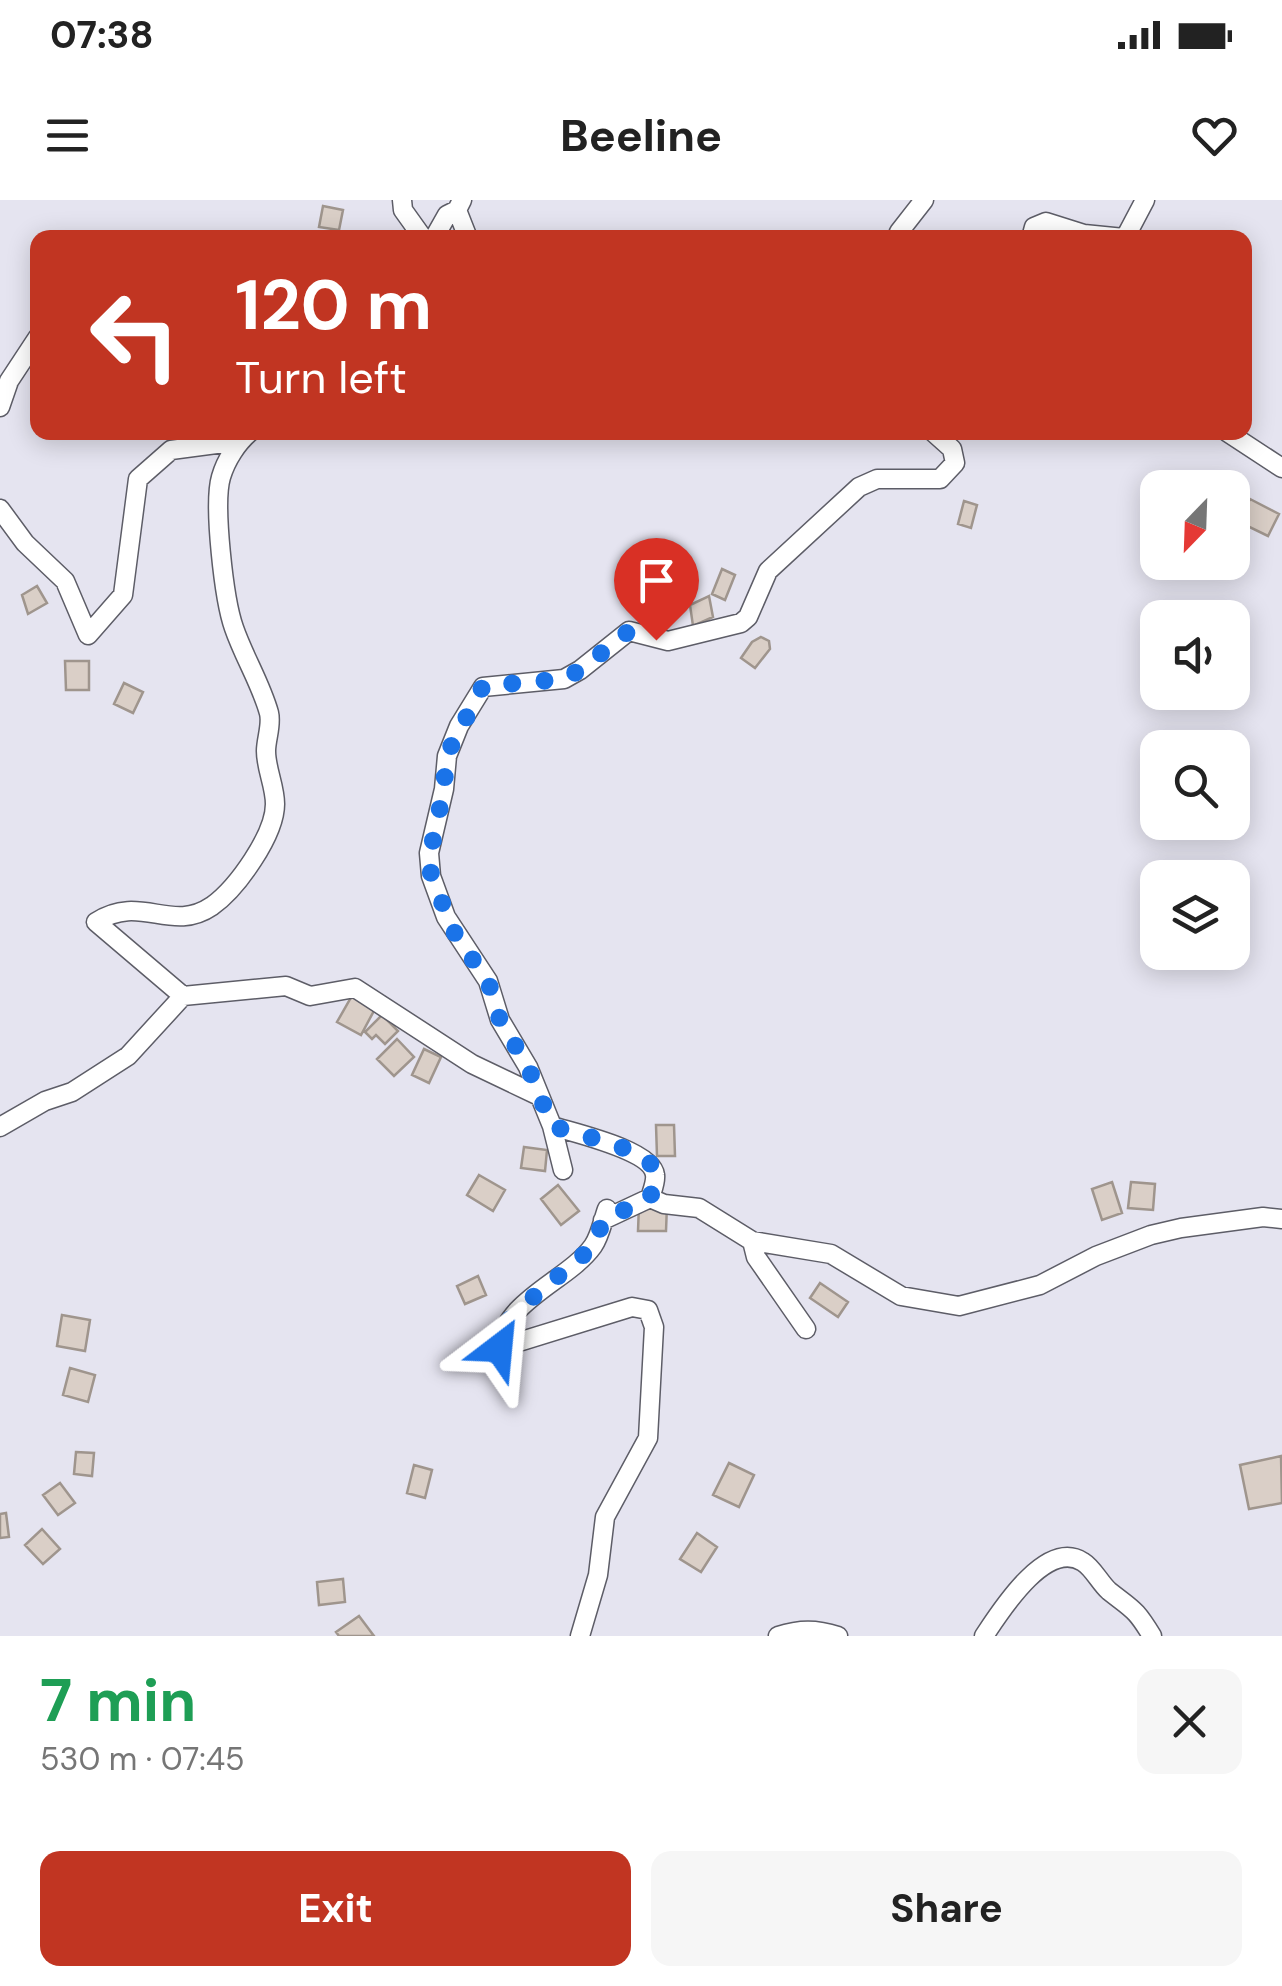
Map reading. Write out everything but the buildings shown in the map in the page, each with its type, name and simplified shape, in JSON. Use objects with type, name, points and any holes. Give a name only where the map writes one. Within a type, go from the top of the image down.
[{"type":"street","points":[[402,200],[418,230]]},
{"type":"street","points":[[901,230],[924,200]]},
{"type":"street","points":[[1128,230],[1145,200]]},
{"type":"street","points":[[438,230],[446,215],[459,205],[466,230]]},
{"type":"street","points":[[1033,230],[1046,222],[1071,230]]},
{"type":"street","points":[[0,407],[9,381],[30,349]]},
{"type":"street","points":[[0,508],[25,543],[65,581],[88,635],[123,595],[138,479],[171,450],[227,440]]},
{"type":"street","points":[[182,996],[96,922],[113,911],[138,910],[185,917],[210,908],[231,889],[261,846],[274,815],[266,754],[270,717],[232,624],[221,570],[220,479],[242,440]]},
{"type":"street","points":[[563,1170],[552,1126],[528,1067],[500,1020],[488,981],[446,917],[431,876],[430,854],[444,789],[446,756],[483,686],[564,679],[629,631],[668,641],[741,624],[748,617],[768,571],[859,487],[877,479],[940,479],[947,474],[955,463],[952,449],[942,440]]},
{"type":"street","points":[[1239,440],[1282,468]]},
{"type":"street","points":[[0,1127],[44,1101],[72,1092],[128,1056],[182,996],[286,986],[310,996],[355,988],[472,1064],[539,1096]]},
{"type":"street","points":[[552,1126],[649,1161],[656,1176],[650,1198]]},
{"type":"street","points":[[580,1636],[598,1576],[605,1517],[648,1438],[654,1327],[648,1310],[632,1307],[499,1348],[501,1330],[519,1309],[594,1246],[605,1214],[650,1198],[664,1204],[699,1208],[752,1241],[831,1254],[901,1296],[960,1306],[1040,1284],[1151,1235],[1262,1217],[1282,1219]]},
{"type":"street","points":[[752,1241],[756,1257],[806,1329]]},
{"type":"street","points":[[984,1636],[1004,1604],[1034,1573],[1044,1565],[1067,1558],[1082,1561],[1108,1590],[1136,1610],[1152,1636]]},
{"type":"street","points":[[778,1636],[801,1630],[838,1636]]},
{"type":"route","points":[[499,1348],[501,1330],[519,1309],[594,1246],[603,1220],[650,1198],[656,1176],[649,1161],[632,1152],[552,1126],[528,1067],[500,1020],[488,981],[446,917],[431,876],[430,854],[444,789],[446,756],[483,686],[564,679],[629,631],[656,640]]}]
